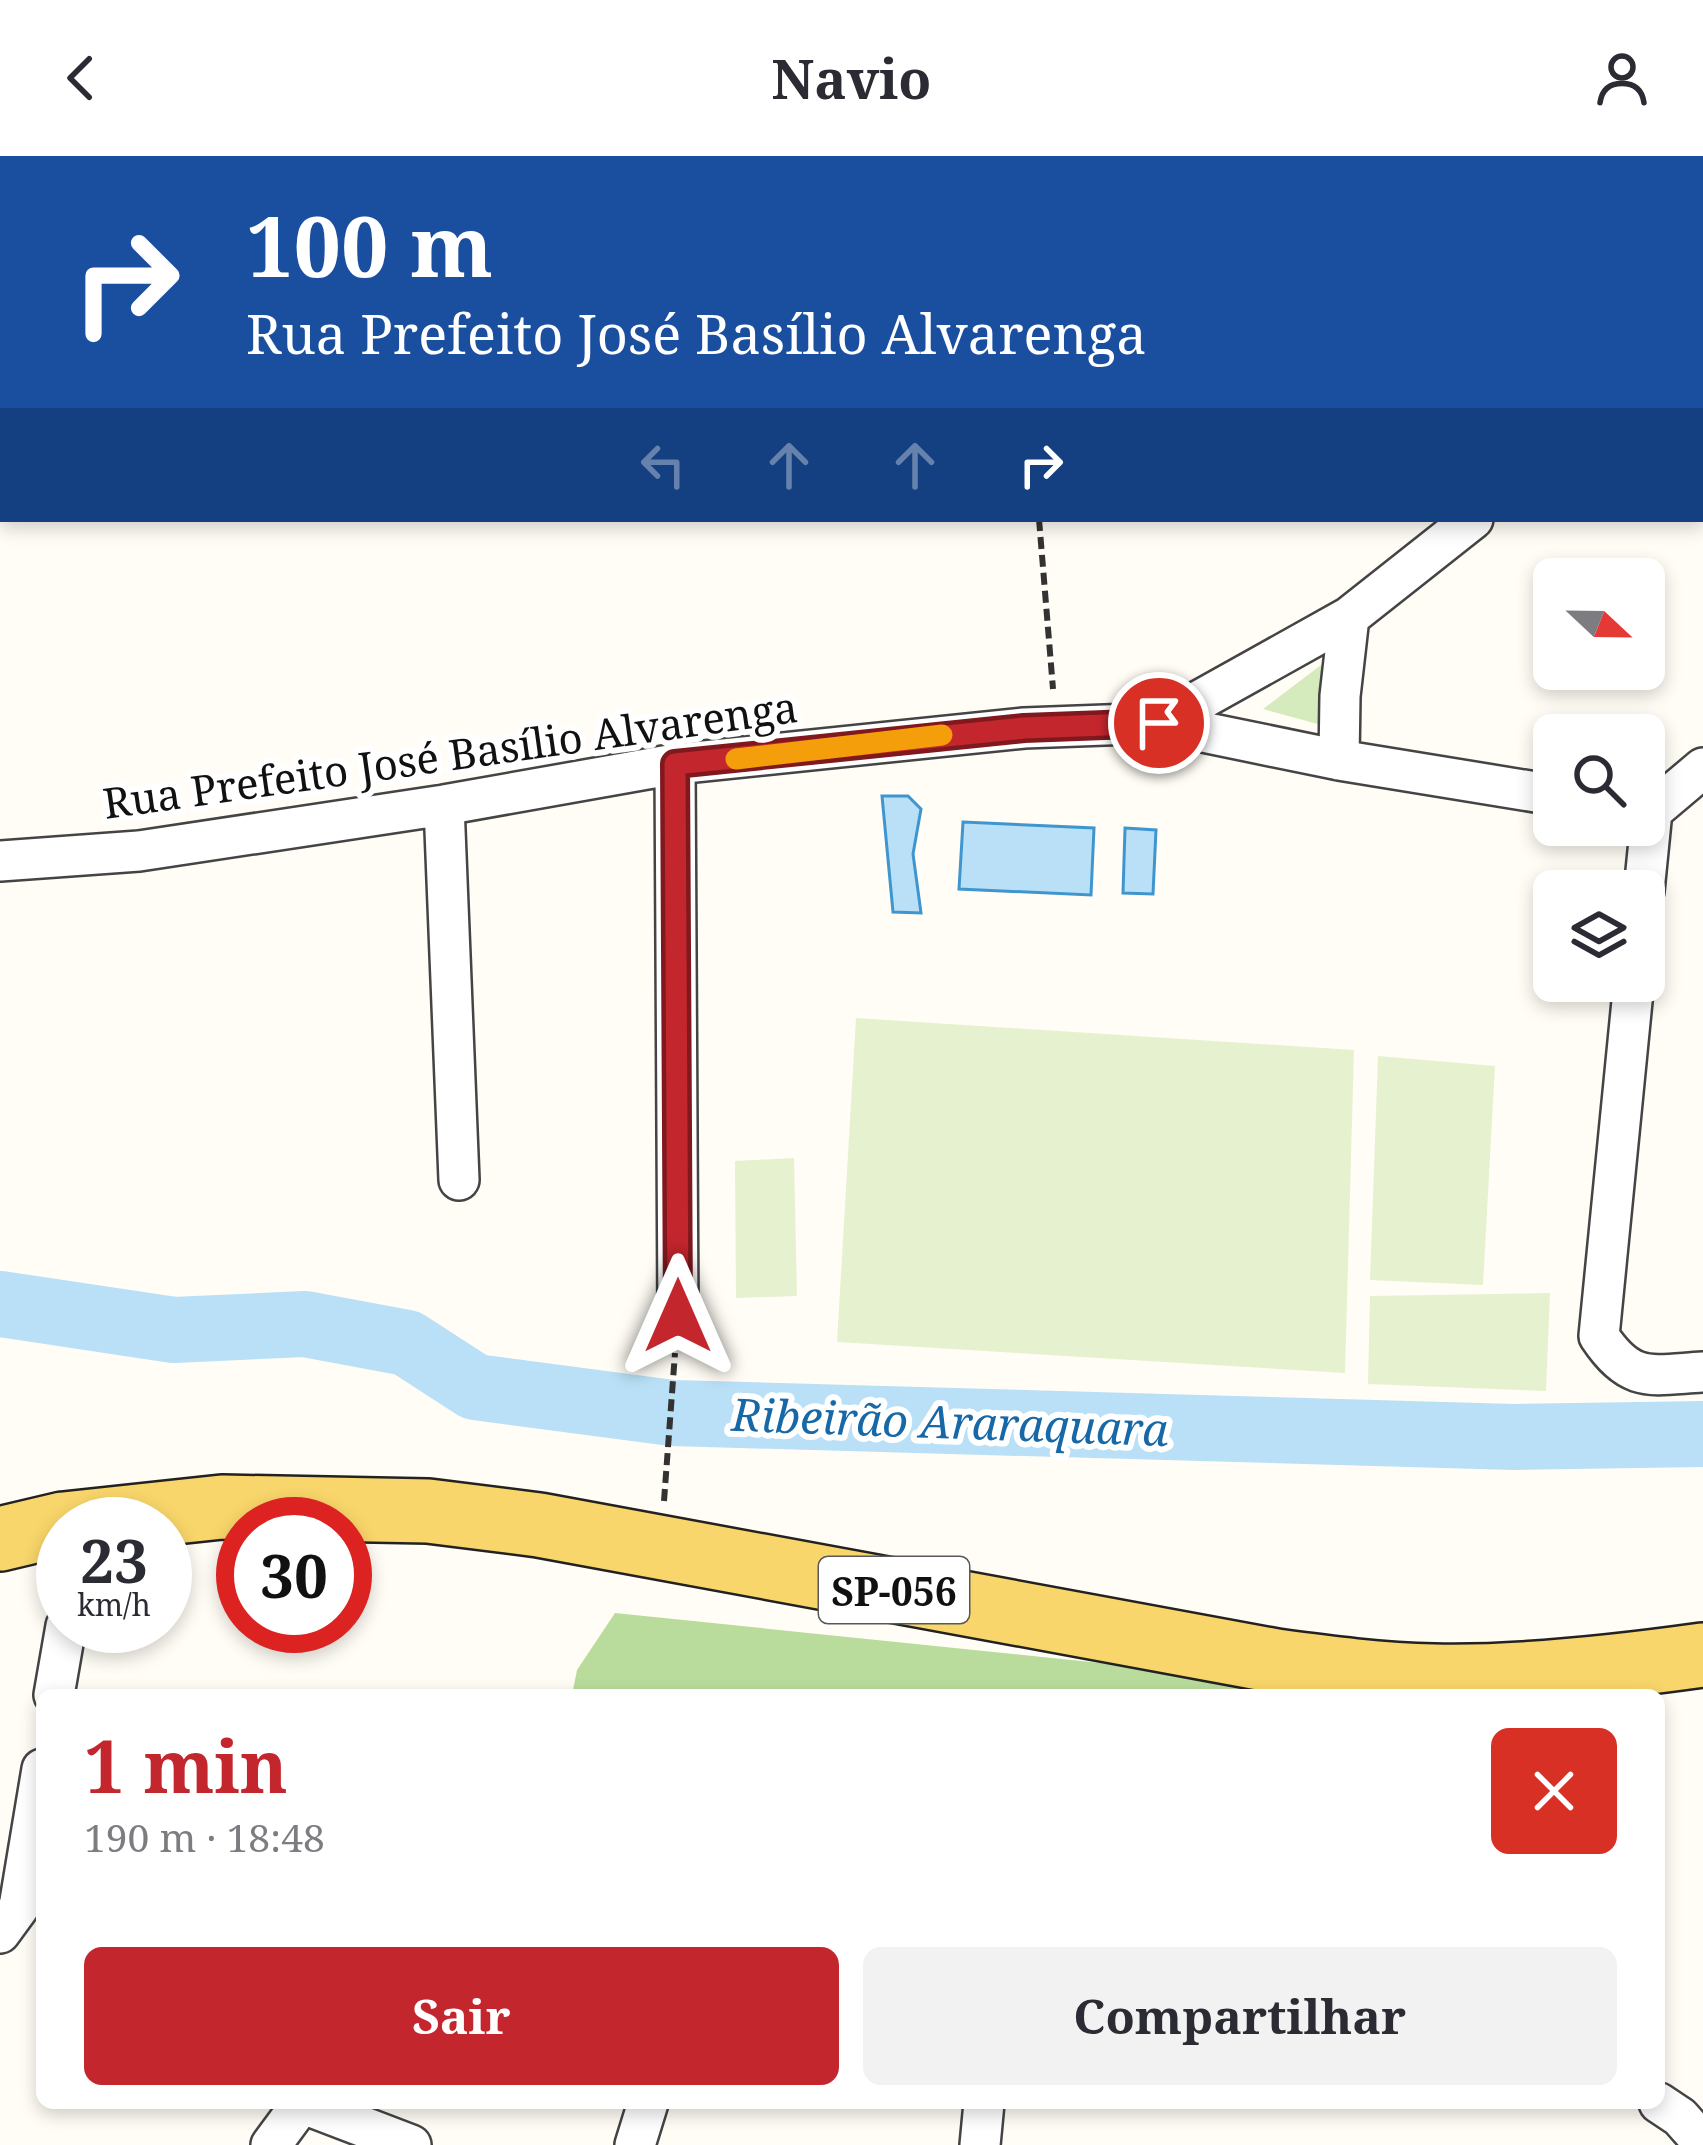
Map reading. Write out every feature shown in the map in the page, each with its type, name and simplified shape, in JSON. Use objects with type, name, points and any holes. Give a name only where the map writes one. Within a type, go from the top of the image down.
[{"type":"main road","name":"SP-056","points":[[192,1510],[428,1511],[539,1525],[1276,1661],[1360,1672],[1437,1676],[1636,1664],[1703,1655]]},
{"type":"main road","name":"SP-056","points":[[0,1539],[36,1531]]},
{"type":"street","points":[[1159,723],[1349,617],[1469,522]]},
{"type":"street","points":[[1339,760],[1349,617]]},
{"type":"street","name":"Rua Prefeito José Basílio Alvarenga","points":[[0,861],[139,851],[675,764],[1056,726],[1159,723],[1339,760],[1533,792]]},
{"type":"street","points":[[675,764],[678,1316]]},
{"type":"street","points":[[1665,797],[1703,768]]},
{"type":"street","points":[[444,805],[459,1180]]},
{"type":"street","points":[[1632,1002],[1599,1336],[1617,1363],[1650,1376],[1703,1372]]},
{"type":"street","points":[[55,1689],[61,1653]]},
{"type":"street","points":[[1636,1664],[1703,1688]]},
{"type":"street","points":[[20,1921],[36,1810]]},
{"type":"street","points":[[1665,2107],[1703,2143]]},
{"type":"street","points":[[271,2145],[297,2109]]},
{"type":"street","points":[[317,2109],[411,2145]]},
{"type":"street","points":[[635,2145],[646,2109]]},
{"type":"street","points":[[980,2145],[983,2109]]},
{"type":"path","points":[[1039,522],[1056,726]]},
{"type":"path","points":[[660,1547],[678,1316]]},
{"type":"green space","points":[[1321,665],[1325,726],[1263,709]]},
{"type":"green space","points":[[856,1018],[1354,1050],[1345,1373],[837,1342]]},
{"type":"green space","points":[[1378,1056],[1495,1066],[1483,1285],[1370,1280]]},
{"type":"green space","points":[[794,1158],[797,1296],[736,1298],[735,1161]]},
{"type":"green space","points":[[1550,1293],[1546,1391],[1368,1384],[1370,1296]]},
{"type":"green space","points":[[615,1613],[1353,1689],[573,1689],[577,1670]]},
{"type":"water","points":[[882,796],[908,796],[921,809],[913,854],[921,913],[893,912]]},
{"type":"water","points":[[963,822],[1094,828],[1091,895],[959,889]]},
{"type":"water","points":[[1125,828],[1156,830],[1153,894],[1123,893]]},
{"type":"waterway","name":"Ribeirão Araraquara","points":[[0,1304],[174,1330],[305,1324],[407,1343],[475,1387],[672,1413],[1514,1437],[1703,1434]]},
{"type":"slow traffic","points":[[736,759],[942,735]]},
{"type":"route","points":[[678,1316],[675,764],[1024,728],[1159,723]]}]
